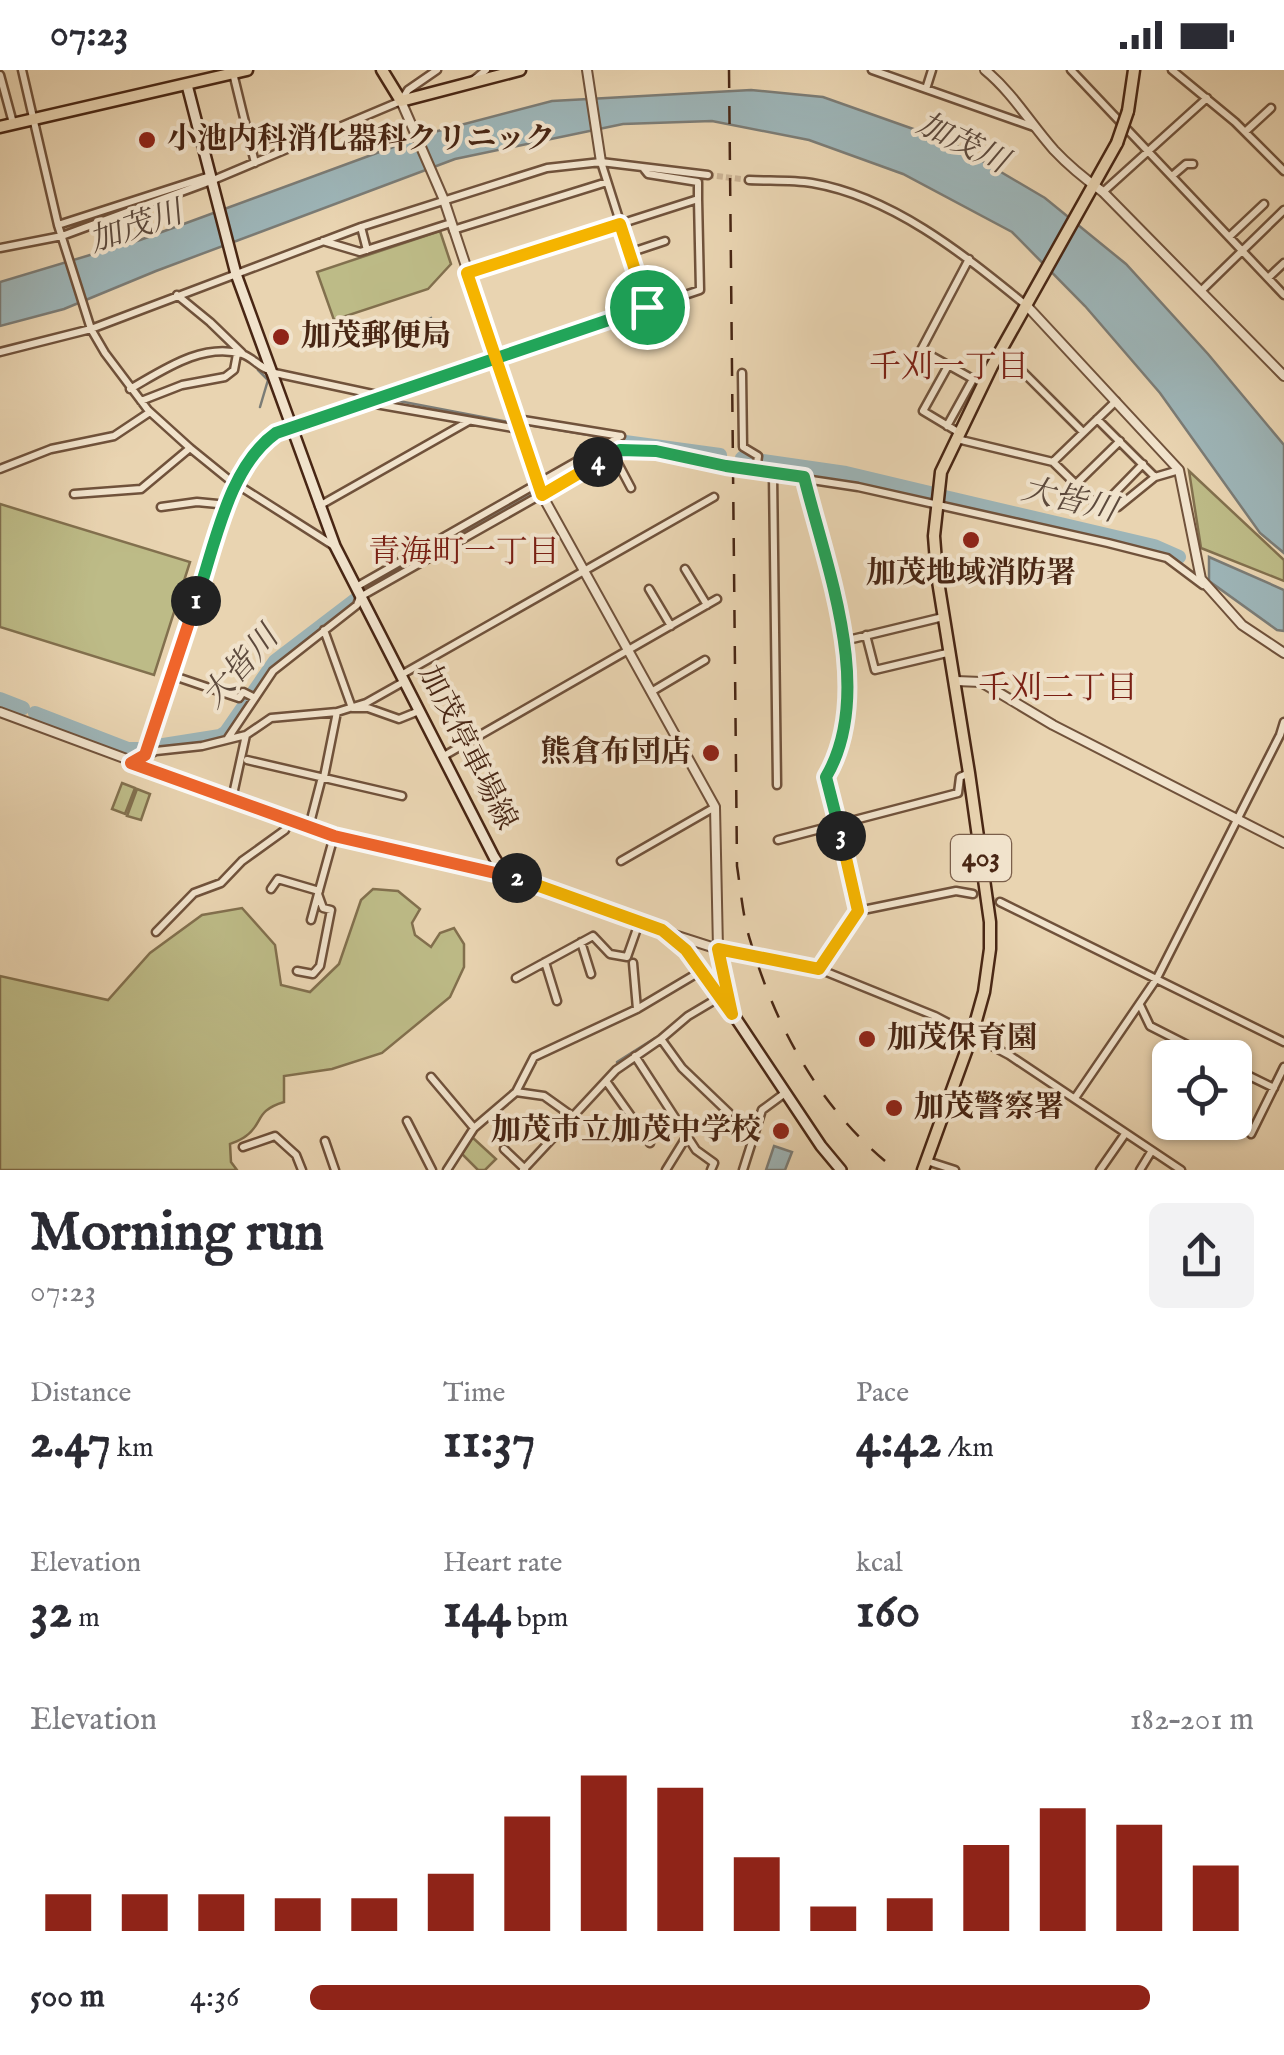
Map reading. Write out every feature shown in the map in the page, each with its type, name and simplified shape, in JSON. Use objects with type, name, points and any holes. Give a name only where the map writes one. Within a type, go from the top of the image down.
[{"type":"main road","points":[[0,127],[193,79],[246,70]]},
{"type":"main road","points":[[382,70],[401,100],[520,70]]},
{"type":"main road","name":"403","points":[[924,1165],[972,1035],[990,949],[990,922],[970,773],[934,536],[941,472],[1001,350],[1096,192],[1128,111],[1134,70]]},
{"type":"main road","points":[[193,79],[211,181]]},
{"type":"main road","name":"加茂停車場線","points":[[211,181],[235,270],[335,546],[504,873],[640,920],[662,930],[686,950],[841,1170]]},
{"type":"street","points":[[22,70],[58,225],[91,325],[130,389],[150,412],[235,484],[335,546]]},
{"type":"street","points":[[0,248],[63,238],[211,181],[401,100],[408,90],[437,70]]},
{"type":"street","points":[[469,84],[486,70]]},
{"type":"street","points":[[587,70],[606,182],[647,307]]},
{"type":"street","points":[[872,70],[1036,127]]},
{"type":"street","points":[[926,88],[932,70]]},
{"type":"street","points":[[984,70],[1013,96],[1074,170],[1202,290],[1284,376]]},
{"type":"street","points":[[1071,70],[1284,295]]},
{"type":"street","points":[[1172,70],[1246,132],[1284,170]]},
{"type":"street","points":[[233,74],[255,163]]},
{"type":"street","points":[[0,76],[13,124]]},
{"type":"street","points":[[1096,192],[1148,152],[1207,98]]},
{"type":"street","points":[[401,100],[443,198],[542,495],[715,808],[718,949],[732,1014]]},
{"type":"street","points":[[1246,132],[1271,108]]},
{"type":"street","points":[[0,352],[91,325],[443,198],[547,168],[601,162],[708,175]]},
{"type":"street","points":[[1172,176],[1186,164],[1193,164]]},
{"type":"street","points":[[145,755],[235,484],[258,446],[292,426],[700,290],[698,182],[648,174],[642,168]]},
{"type":"street","points":[[750,180],[811,183],[889,210],[970,259],[1026,306],[1179,470],[1202,580],[1242,625],[1284,654]]},
{"type":"street","points":[[58,225],[211,181]]},
{"type":"street","points":[[322,241],[360,252],[606,182]]},
{"type":"street","points":[[467,273],[698,199]]},
{"type":"street","points":[[1229,237],[1264,204]]},
{"type":"street","points":[[1202,290],[1284,210]]},
{"type":"street","points":[[361,227],[366,250]]},
{"type":"street","points":[[629,253],[665,241]]},
{"type":"street","points":[[947,426],[973,379],[921,350],[970,259]]},
{"type":"street","points":[[1268,278],[1284,263]]},
{"type":"street","points":[[177,295],[240,354],[270,371],[382,396]]},
{"type":"street","points":[[1001,350],[1084,432]]},
{"type":"street","points":[[130,389],[187,357],[240,354]]},
{"type":"street","points":[[140,401],[182,386],[225,377],[234,370],[240,354]]},
{"type":"street","points":[[948,366],[923,411],[957,436],[1054,462],[1095,503],[1118,507],[1155,477],[1179,470]]},
{"type":"street","points":[[742,373],[743,447],[756,454],[757,465]]},
{"type":"street","points":[[366,401],[519,429]]},
{"type":"street","points":[[1054,462],[1116,401]]},
{"type":"street","points":[[0,469],[51,449],[114,436],[150,412]]},
{"type":"street","points":[[358,592],[621,436],[516,419]]},
{"type":"street","points":[[1098,419],[1155,477]]},
{"type":"street","points":[[319,506],[470,420]]},
{"type":"street","points":[[1076,484],[1120,441]]},
{"type":"street","points":[[74,494],[140,489],[190,448]]},
{"type":"street","points":[[358,592],[627,449],[757,465],[773,474],[936,504],[1168,558],[1210,590]]},
{"type":"street","points":[[613,454],[630,488]]},
{"type":"street","points":[[1103,504],[1143,464]]},
{"type":"street","points":[[773,474],[777,786]]},
{"type":"street","points":[[804,477],[848,668],[846,720],[836,760],[826,777],[858,911]]},
{"type":"street","points":[[352,708],[714,497]]},
{"type":"street","points":[[161,506],[197,502],[228,506]]},
{"type":"street","points":[[685,569],[707,605]]},
{"type":"street","points":[[650,589],[671,626]]},
{"type":"street","points":[[228,738],[273,670],[357,605],[358,592]]},
{"type":"street","points":[[442,757],[717,599]]},
{"type":"street","points":[[844,641],[945,617]]},
{"type":"street","points":[[324,630],[352,708]]},
{"type":"street","points":[[866,635],[875,670],[951,652]]},
{"type":"street","points":[[651,692],[705,660]]},
{"type":"street","points":[[171,676],[239,698],[243,692],[253,696]]},
{"type":"street","points":[[956,680],[981,682],[1053,725],[1284,843]]},
{"type":"street","points":[[131,763],[145,755],[246,734],[272,718],[368,708],[398,719],[420,710]]},
{"type":"street","points":[[0,712],[334,836],[504,873]]},
{"type":"street","points":[[310,827],[337,712]]},
{"type":"street","points":[[1076,1098],[1157,978],[1284,722]]},
{"type":"street","points":[[232,799],[246,734]]},
{"type":"street","points":[[247,760],[402,796]]},
{"type":"street","points":[[778,840],[958,793],[960,778],[970,773]]},
{"type":"street","points":[[621,860],[715,808]]},
{"type":"street","points":[[156,932],[194,893],[220,883],[242,860],[284,830],[289,821]]},
{"type":"street","points":[[311,920],[334,836]]},
{"type":"street","points":[[271,889],[278,879],[318,893]]},
{"type":"street","points":[[819,969],[858,911],[956,891],[973,894]]},
{"type":"street","points":[[297,971],[314,974],[320,966],[331,910],[323,908],[318,893]]},
{"type":"street","points":[[1000,902],[1284,1042]]},
{"type":"street","points":[[516,978],[593,936],[604,949],[626,958],[640,920]]},
{"type":"street","points":[[662,930],[718,949],[819,969],[935,1016],[1076,1098],[1151,1152],[1164,1167],[1181,1170]]},
{"type":"street","points":[[582,942],[591,974]]},
{"type":"street","points":[[545,962],[557,1001]]},
{"type":"street","points":[[633,963],[636,1009]]},
{"type":"street","points":[[446,1170],[474,1128],[516,1092],[534,1057],[636,1009],[702,971]]},
{"type":"street","points":[[504,1149],[527,1168],[606,1081],[688,1016],[720,997]]},
{"type":"street","points":[[1140,1004],[1150,1026],[1178,1040]]},
{"type":"street","points":[[661,1039],[682,1068],[729,1113]]},
{"type":"street","points":[[635,1056],[696,1150],[714,1163],[712,1170]]},
{"type":"street","points":[[1252,1130],[1284,1067]]},
{"type":"street","points":[[432,1077],[474,1128]]},
{"type":"street","points":[[1252,1077],[1274,1088]]},
{"type":"street","points":[[606,1081],[650,1143]]},
{"type":"street","points":[[516,1092],[544,1096],[572,1116]]},
{"type":"street","points":[[743,1170],[762,1110],[786,1093]]},
{"type":"street","points":[[406,1121],[432,1170]]},
{"type":"street","points":[[1100,1170],[1125,1134]]},
{"type":"street","points":[[243,1147],[276,1136],[296,1155],[302,1170]]},
{"type":"street","points":[[666,1170],[688,1136]]},
{"type":"street","points":[[325,1141],[335,1170]]},
{"type":"street","points":[[1140,1170],[1151,1152]]},
{"type":"street","points":[[924,1165],[955,1170]]},
{"type":"shaded area","points":[[440,231],[451,264],[428,289],[334,320],[317,272]]},
{"type":"shaded area","points":[[1189,471],[1284,560],[1284,581],[1201,548]]},
{"type":"shaded area","points":[[0,504],[190,562],[154,675],[0,627]]},
{"type":"shaded area","points":[[122,783],[135,788],[125,814],[112,809]]},
{"type":"shaded area","points":[[137,789],[150,794],[141,820],[127,816]]},
{"type":"shaded area","points":[[373,889],[398,891],[420,909],[412,923],[415,935],[431,947],[440,933],[454,928],[464,944],[464,967],[450,997],[382,1053],[332,1069],[284,1076],[284,1102],[268,1109],[252,1131],[230,1144],[231,1162],[237,1170],[0,1170],[0,976],[108,1000],[150,953],[202,915],[242,908],[275,945],[281,985],[310,992],[339,964],[361,900]]},
{"type":"shaded area","points":[[472,1137],[496,1159],[485,1170],[478,1170],[462,1154]]},
{"type":"water","points":[[751,90],[823,97],[950,142],[1045,198],[1126,264],[1284,445],[1284,553],[1260,533],[1160,393],[1085,306],[1012,232],[903,174],[809,140],[712,121],[623,124],[455,159],[64,309],[0,326],[0,282],[140,240],[434,132],[552,101]]},
{"type":"water","points":[[431,318],[436,334],[407,342],[402,326]]},
{"type":"water","points":[[1209,557],[1284,590],[1284,631],[1277,630],[1209,581]]},
{"type":"water","points":[[774,1146],[792,1152],[785,1170],[766,1170]]},
{"type":"waterway","points":[[258,370],[268,380],[260,407]]},
{"type":"waterway","points":[[336,389],[514,423]]},
{"type":"waterway","points":[[522,424],[613,439]]},
{"type":"waterway","name":"大皆川","points":[[617,445],[625,442],[720,455]]},
{"type":"waterway","name":"大皆川","points":[[547,488],[603,453]]},
{"type":"waterway","name":"大皆川","points":[[742,458],[846,473],[930,493]]},
{"type":"waterway","name":"大皆川","points":[[365,589],[534,495]]},
{"type":"waterway","name":"大皆川","points":[[945,497],[1154,546],[1179,557]]},
{"type":"waterway","name":"大皆川","points":[[157,746],[226,732],[275,661],[355,600]]},
{"type":"waterway","name":"大皆川","points":[[0,699],[23,708]]},
{"type":"waterway","name":"大皆川","points":[[35,713],[128,749],[142,749]]},
{"type":"waterway","points":[[617,1062],[655,1038]]},
{"type":"tunnel","points":[[708,175],[749,180]]},
{"type":"tunnel","points":[[973,894],[1000,902]]},
{"type":"railway","points":[[729,70],[737,866],[742,905],[774,1008],[806,1068],[846,1123],[896,1170]]},
{"type":"place","name":"小池内科消化器科クリニック","points":[[147,140]]},
{"type":"place","name":"加茂郵便局","points":[[281,337]]},
{"type":"place","name":"加茂地域消防署","points":[[971,540]]},
{"type":"place","name":"熊倉布団店","points":[[711,753]]},
{"type":"place","name":"加茂保育園","points":[[867,1039]]},
{"type":"place","name":"加茂警察署","points":[[894,1108]]},
{"type":"place","name":"加茂市立加茂中学校","points":[[781,1131]]},
{"type":"district","name":"千刈一丁目","points":[[949,368]]},
{"type":"district","name":"青海町一丁目","points":[[464,553]]},
{"type":"district","name":"千刈二丁目","points":[[1058,689]]},
{"type":"route","points":[[647,307],[570,332],[494,358],[382,396],[381,396],[368,401],[292,426],[258,446],[235,484],[145,755],[131,763],[334,836],[504,873],[640,920],[662,930],[686,950],[732,1014],[718,949],[819,969],[858,911],[826,777],[844,733],[848,668],[804,477],[627,449],[607,456],[542,495],[494,358],[467,273],[620,224],[647,307]]},
{"type":"water label","name":"加茂川","points":[[962,144]]},
{"type":"water label","name":"加茂川","points":[[136,228]]}]
